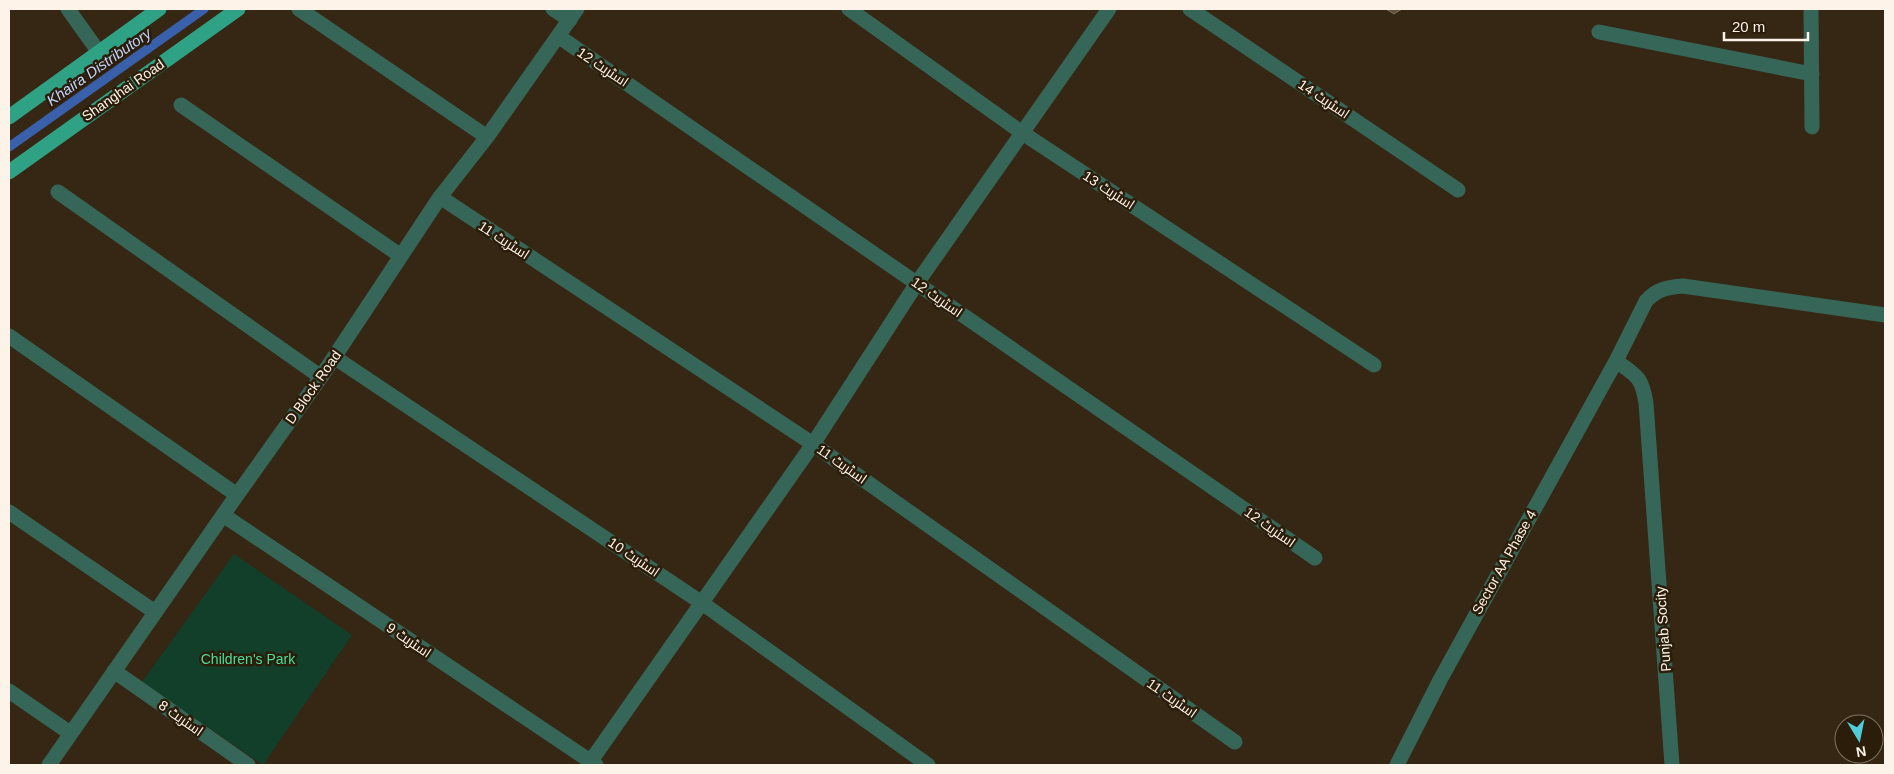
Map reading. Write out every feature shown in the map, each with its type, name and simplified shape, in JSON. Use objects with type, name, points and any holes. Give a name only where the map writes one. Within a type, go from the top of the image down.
[{"type":"main road","points":[[9,117],[158,9]]},
{"type":"main road","name":"Shanghai Road","points":[[9,172],[238,9]]},
{"type":"street","points":[[68,9],[98,51]]},
{"type":"street","points":[[300,9],[487,137]]},
{"type":"street","points":[[553,9],[574,14]]},
{"type":"street","name":"اسٹریٹ 13","points":[[849,9],[1021,132],[1374,365]]},
{"type":"street","points":[[591,764],[813,444],[917,282],[1109,9]]},
{"type":"street","name":"اسٹریٹ 14","points":[[1190,9],[1458,190]]},
{"type":"street","points":[[1811,9],[1812,127]]},
{"type":"street","name":"D Block Road","points":[[48,765],[222,515],[321,377],[440,197],[487,137],[574,14]]},
{"type":"street","points":[[1599,32],[1812,74]]},
{"type":"street","name":"اسٹریٹ 12","points":[[558,36],[1315,558]]},
{"type":"street","points":[[181,105],[401,256]]},
{"type":"street","points":[[58,192],[321,377]]},
{"type":"street","name":"اسٹریٹ 11","points":[[440,197],[813,444],[1235,742]]},
{"type":"street","name":"Sector AA Phase 4","points":[[1397,765],[1449,663],[1616,361],[1646,300],[1654,293],[1668,287],[1683,286],[1885,315]]},
{"type":"street","points":[[9,336],[237,495]]},
{"type":"street","name":"اسٹریٹ 10","points":[[334,357],[702,603],[928,765]]},
{"type":"street","name":"Punjab Socity","points":[[1616,361],[1638,376],[1644,389],[1654,492],[1672,765]]},
{"type":"street","points":[[9,512],[155,612]]},
{"type":"street","name":"اسٹریٹ 9","points":[[222,515],[591,764]]},
{"type":"street","name":"اسٹریٹ 8","points":[[114,671],[248,765]]},
{"type":"street","points":[[9,691],[70,733]]},
{"type":"green space","name":"Children's Park","points":[[234,554],[352,635],[263,765],[142,682]]},
{"type":"building","points":[[1386,9],[1402,9],[1394,14]]},
{"type":"waterway","name":"Khaira Distributory","points":[[9,147],[204,9]]}]
